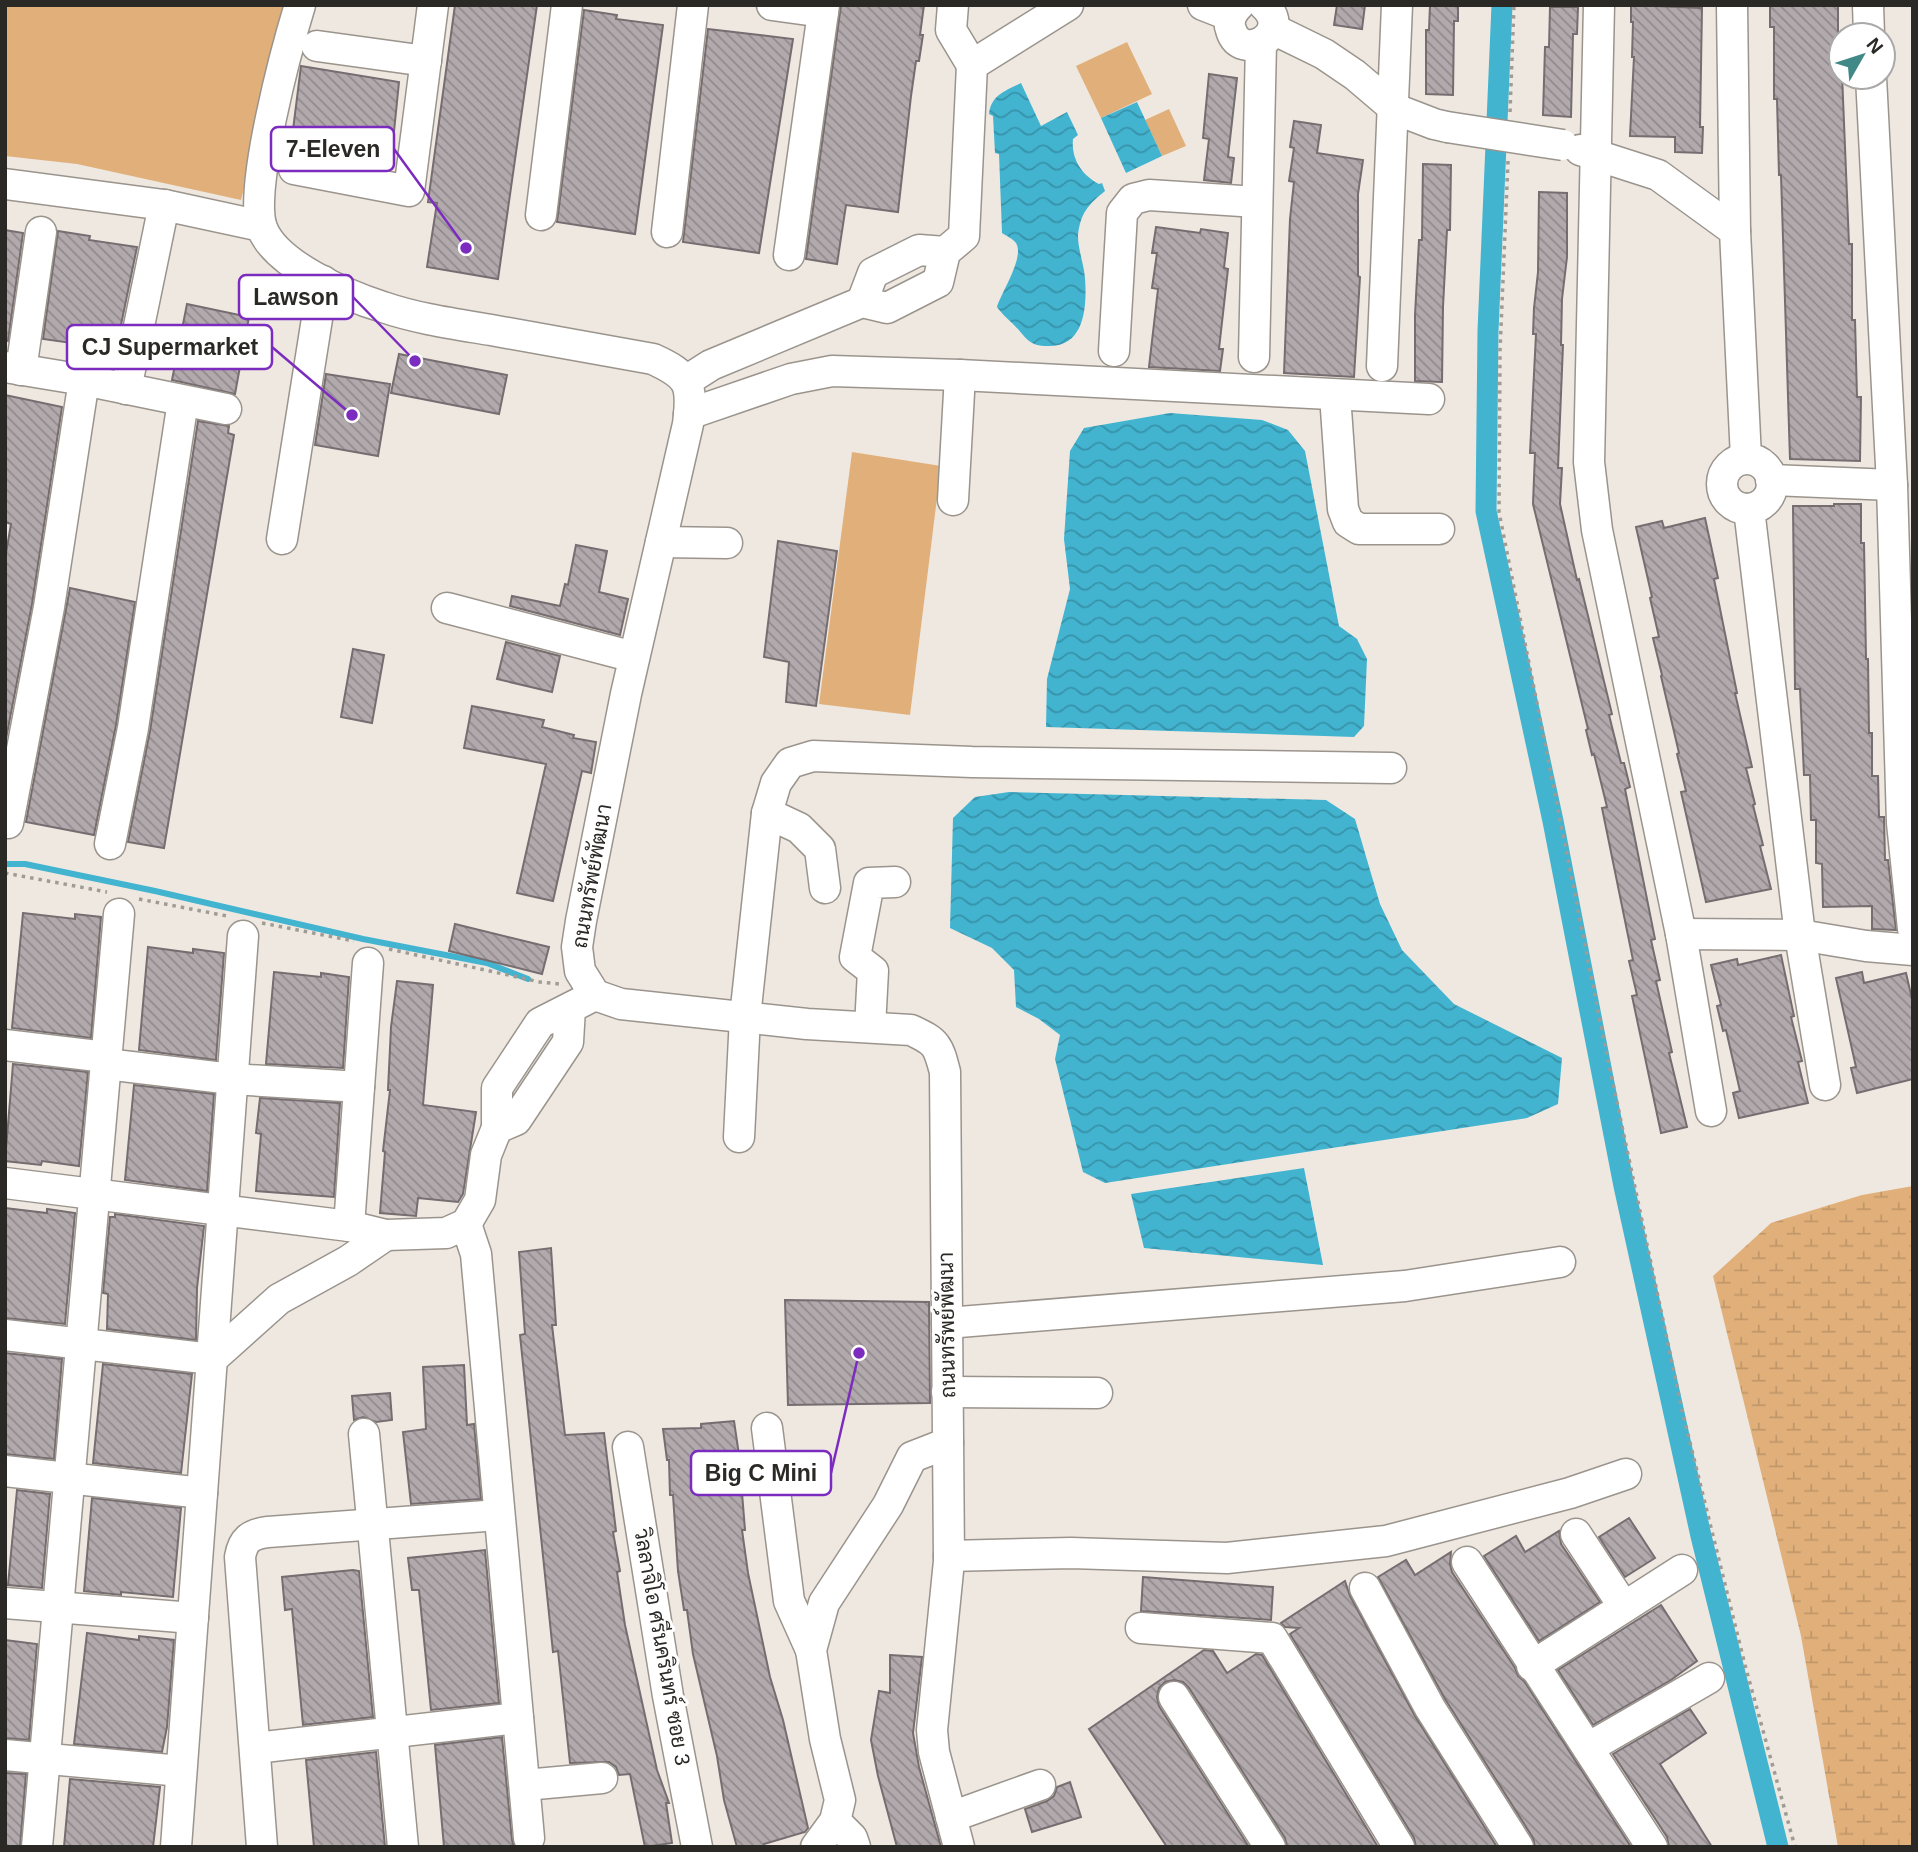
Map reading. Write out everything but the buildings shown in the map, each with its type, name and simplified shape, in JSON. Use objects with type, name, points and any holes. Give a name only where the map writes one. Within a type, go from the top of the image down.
[{"type":"street","points":[[300,5],[287,47],[261,170],[261,226],[272,247],[293,264],[323,281],[381,307],[419,317],[653,359],[673,368],[686,381],[711,365],[862,302],[873,273],[919,250],[945,252],[964,236],[972,65],[951,30],[953,5]]},
{"type":"street","points":[[294,169],[409,191],[433,5]]},
{"type":"street","points":[[541,215],[567,5]]},
{"type":"street","points":[[667,232],[693,5]]},
{"type":"street","points":[[772,5],[823,9],[789,256]]},
{"type":"street","points":[[972,65],[1068,5]]},
{"type":"street","points":[[1203,5],[1235,11],[1231,30],[1239,41],[1253,46],[1266,26]]},
{"type":"street","points":[[1382,366],[1395,109],[1397,5]]},
{"type":"street","points":[[1599,5],[1589,462],[1597,530],[1681,934],[1711,1111]]},
{"type":"street","points":[[1732,5],[1735,231],[1746,458]]},
{"type":"street","points":[[1266,26],[1324,54],[1395,109],[1447,127],[1563,145],[1658,175],[1735,231]]},
{"type":"street","points":[[1254,356],[1257,202],[1266,26]]},
{"type":"street","points":[[317,46],[426,61]]},
{"type":"street","points":[[1872,91],[1892,485],[1902,823],[1913,929]]},
{"type":"street","points":[[5,184],[164,205],[261,226]]},
{"type":"street","points":[[1114,351],[1122,213],[1133,199],[1149,195],[1257,202]]},
{"type":"street","points":[[127,389],[164,205]]},
{"type":"street","points":[[41,232],[13,368],[226,409]]},
{"type":"street","points":[[282,539],[323,281]]},
{"type":"street","points":[[689,414],[790,379],[832,371],[960,374],[1429,399]]},
{"type":"street","points":[[953,500],[960,374]]},
{"type":"street","points":[[8,823],[49,607],[83,380]]},
{"type":"street","name":"ถนนทรัพย์พัฒนา","points":[[686,381],[691,401],[689,414],[634,657],[578,947],[580,971],[585,997],[621,1004],[807,1024],[911,1030],[926,1037],[939,1048],[945,1072],[949,1556],[932,1730],[934,1752],[959,1847]]},
{"type":"street","points":[[1335,395],[1343,509],[1348,522],[1359,529],[1439,529]]},
{"type":"street","points":[[110,844],[133,728],[183,401]]},
{"type":"street","points":[[1746,458],[1761,464],[1771,480],[1770,491],[1767,500],[1759,506],[1740,509],[1726,496],[1724,475],[1729,466],[1746,458]]},
{"type":"street","points":[[1771,480],[1892,485]]},
{"type":"street","points":[[1749,509],[1800,935],[1825,1085]]},
{"type":"street","points":[[661,542],[727,542]]},
{"type":"street","points":[[447,608],[634,657]]},
{"type":"street","points":[[739,1137],[745,1017],[767,813],[776,783],[790,763],[813,757],[1391,768]]},
{"type":"street","points":[[767,813],[799,828],[820,849],[825,888]]},
{"type":"street","points":[[870,1027],[873,971],[855,957],[869,883],[895,882]]},
{"type":"street","points":[[37,1847],[106,1060],[124,902]]},
{"type":"street","points":[[176,1847],[243,925]]},
{"type":"street","points":[[1681,934],[1800,935],[1866,946],[1913,950]]},
{"type":"street","points":[[349,1226],[369,951]]},
{"type":"street","points":[[5,1183],[349,1226],[386,1235],[446,1233],[466,1223],[480,1200],[485,1155],[497,1128],[516,1120],[568,1042],[585,997]]},
{"type":"street","points":[[5,1045],[232,1080],[359,1087]]},
{"type":"street","points":[[466,1223],[476,1254],[530,1838]]},
{"type":"street","points":[[5,1335],[212,1359],[279,1299],[348,1261],[386,1235]]},
{"type":"street","points":[[947,1323],[1405,1286],[1560,1262]]},
{"type":"street","points":[[947,1392],[1097,1393]]},
{"type":"street","points":[[767,1428],[789,1601],[811,1650],[825,1739],[840,1800],[835,1821],[816,1847]]},
{"type":"street","points":[[364,1434],[403,1847]]},
{"type":"street","points":[[811,1650],[824,1603],[888,1505],[912,1457],[948,1443]]},
{"type":"street","name":"วิลลาจิโอ ศรีนครินทร์ ซอย 3","points":[[628,1447],[668,1696],[697,1847]]},
{"type":"street","points":[[5,1471],[202,1493]]},
{"type":"street","points":[[949,1556],[1071,1553],[1227,1558],[1386,1541],[1570,1493],[1626,1474]]},
{"type":"street","points":[[262,1847],[240,1558],[247,1538],[256,1533],[499,1515]]},
{"type":"street","points":[[1576,1534],[1623,1607]]},
{"type":"street","points":[[1467,1562],[1651,1847]]},
{"type":"street","points":[[1532,1666],[1682,1570]]},
{"type":"street","points":[[1365,1588],[1430,1708],[1518,1847]]},
{"type":"street","points":[[5,1603],[193,1618]]},
{"type":"street","points":[[1141,1628],[1272,1638],[1399,1847]]},
{"type":"street","points":[[1588,1748],[1709,1678]]},
{"type":"street","points":[[1174,1697],[1270,1847]]},
{"type":"street","points":[[255,1748],[518,1718]]},
{"type":"street","points":[[5,1755],[181,1770]]},
{"type":"street","points":[[524,1785],[602,1778]]},
{"type":"street","points":[[951,1816],[1040,1785]]},
{"type":"street","points":[[835,1821],[852,1838],[855,1847]]},
{"type":"path","points":[[1510,116],[1514,5]]},
{"type":"path","points":[[1508,158],[1500,351],[1499,512],[1603,1037],[1682,1410],[1745,1665],[1795,1847]]},
{"type":"path","points":[[5,873],[124,902],[540,982],[585,997]]},
{"type":"green space","points":[[5,5],[290,5],[241,200],[77,164],[5,156]]},
{"type":"green space","points":[[1127,42],[1152,94],[1101,118],[1076,66]]},
{"type":"green space","points":[[1169,109],[1186,146],[1162,156],[1145,120]]},
{"type":"green space","points":[[852,452],[941,466],[910,715],[819,704]]},
{"type":"green space","points":[[1913,1186],[1913,1847],[1838,1847],[1801,1636],[1713,1276],[1771,1223],[1862,1195]]},
{"type":"water","points":[[1021,83],[1041,126],[1067,112],[1078,135],[1073,139],[1076,160],[1087,176],[1099,184],[1102,183],[1105,191],[1086,210],[1079,228],[1078,241],[1086,289],[1082,322],[1071,339],[1051,346],[1032,343],[997,307],[1015,266],[1018,249],[1015,242],[1002,233],[999,154],[995,153],[993,116],[989,114],[996,98]]},
{"type":"water","points":[[1137,102],[1162,156],[1126,173],[1101,118]]},
{"type":"water","points":[[1170,413],[1262,420],[1288,430],[1305,451],[1339,626],[1357,639],[1367,659],[1364,726],[1354,737],[1046,727],[1047,679],[1070,589],[1064,539],[1070,451],[1084,428]]},
{"type":"water","points":[[1009,792],[1326,800],[1355,819],[1380,904],[1402,950],[1454,1004],[1562,1058],[1558,1104],[1527,1118],[1105,1183],[1083,1172],[1055,1059],[1060,1035],[1039,1019],[1016,1007],[1014,970],[992,948],[950,928],[953,818],[975,797]]},
{"type":"water","points":[[1304,1168],[1323,1265],[1144,1248],[1131,1194]]},
{"type":"waterway","points":[[1502,5],[1488,331],[1486,511],[1553,821],[1624,1186],[1701,1536],[1778,1847]]},
{"type":"waterway","points":[[5,864],[25,864],[363,939],[487,963],[528,979]]},
{"type":"place","name":"7-Eleven","points":[[466,248]]},
{"type":"place","name":"Lawson","points":[[415,361]]},
{"type":"place","name":"CJ Supermarket","points":[[352,415]]},
{"type":"place","name":"Big C Mini","points":[[859,1353]]}]
